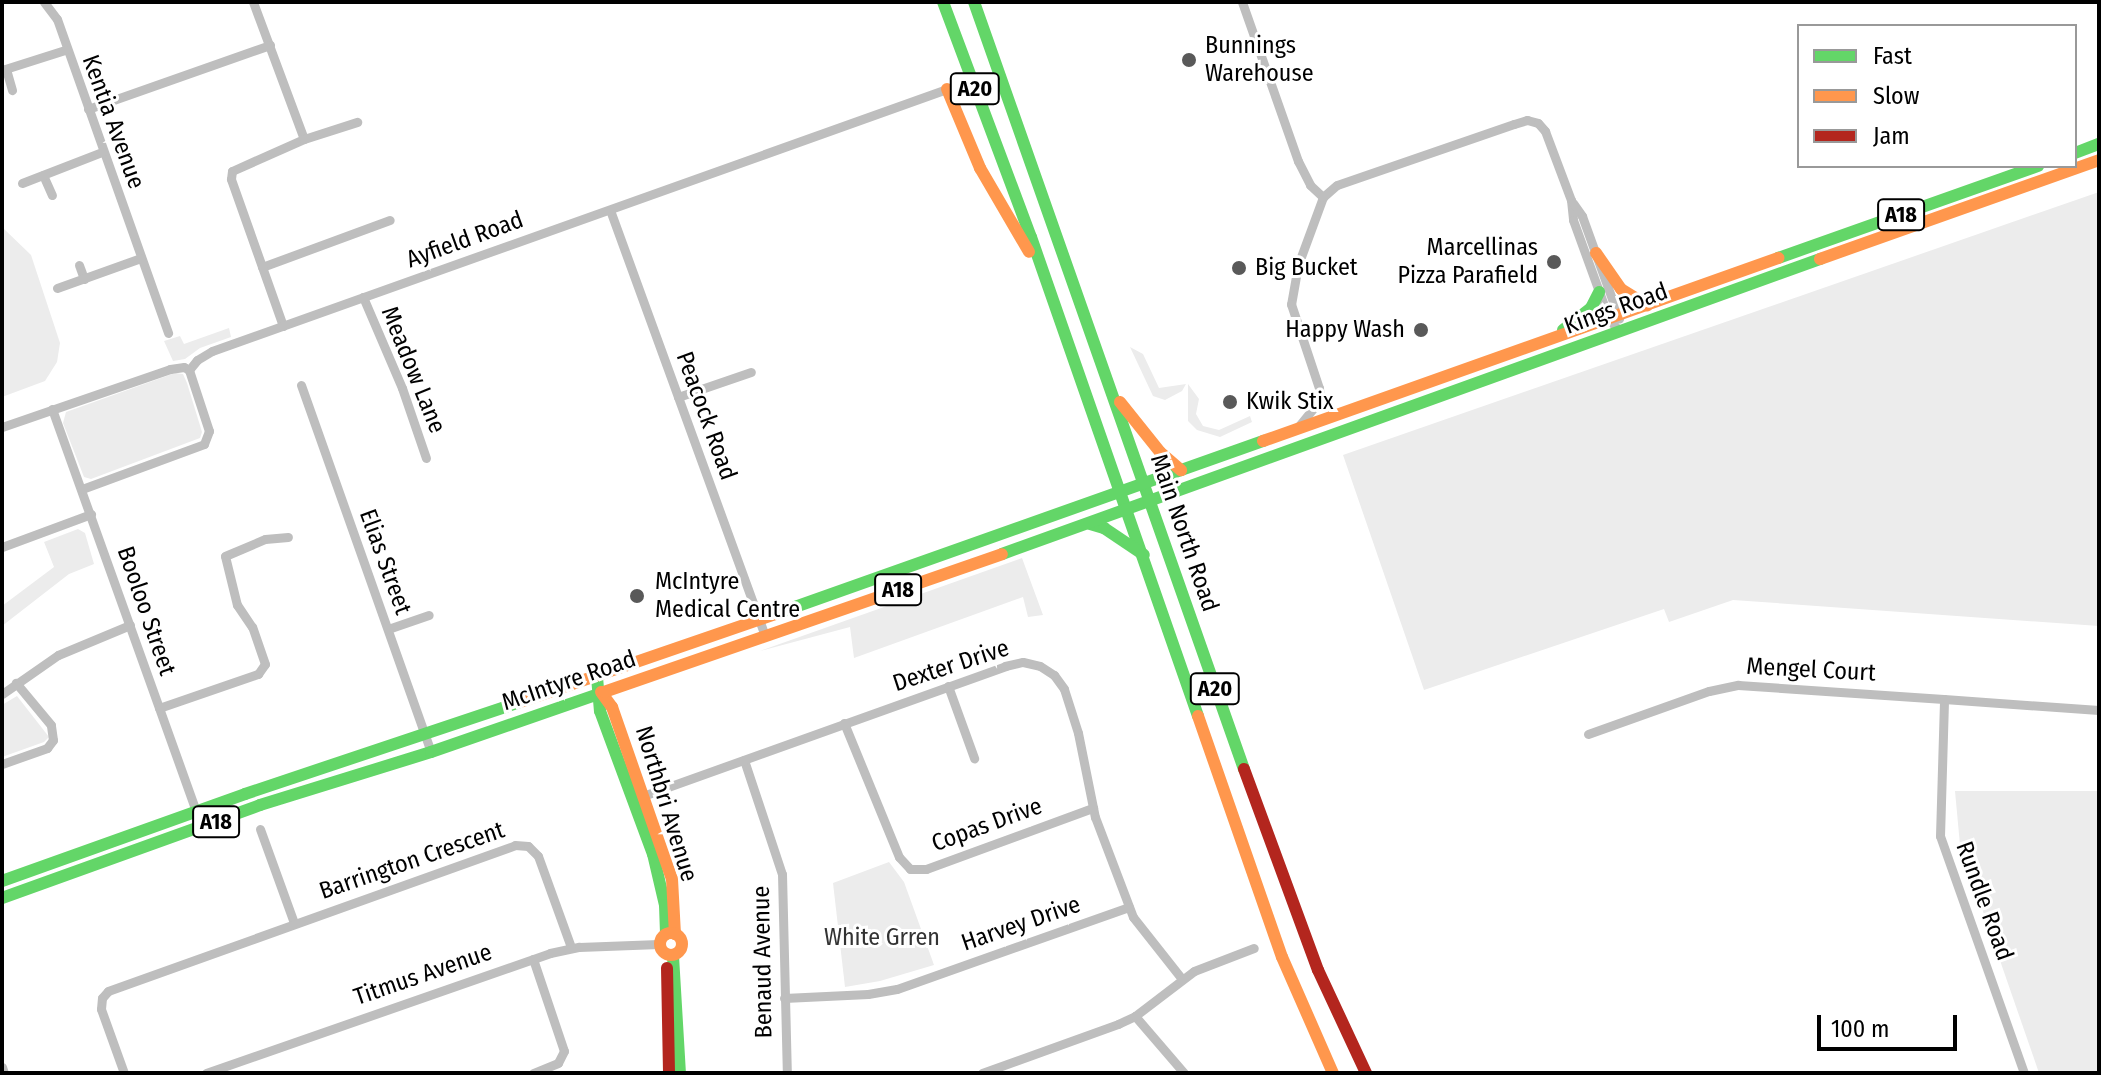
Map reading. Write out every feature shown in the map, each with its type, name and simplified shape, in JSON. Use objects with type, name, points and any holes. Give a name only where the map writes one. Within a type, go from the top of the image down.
[{"type":"main road","name":"Main North Road","points":[[943,2],[1144,555],[1282,957],[1333,1073]]},
{"type":"main road","name":"Main North Road","points":[[974,2],[1142,483],[1318,970],[1366,1073]]},
{"type":"main road","points":[[947,89],[986,180],[1045,277]]},
{"type":"main road","points":[[2077,152],[2099,144]]},
{"type":"main road","name":"Kings Road","points":[[2077,168],[2099,160]]},
{"type":"main road","name":"Kings Road","points":[[1121,491],[2032,168]]},
{"type":"main road","name":"Kings Road","points":[[1149,502],[2077,168]]},
{"type":"main road","points":[[1596,253],[1621,289],[1647,305]]},
{"type":"main road","points":[[1550,339],[1591,308],[1599,292]]},
{"type":"main road","points":[[1112,391],[1160,452],[1181,470]]},
{"type":"main road","name":"McIntyre Road","points":[[2,881],[196,811],[597,677],[1121,491]]},
{"type":"main road","name":"McIntyre Road","points":[[2,898],[1149,502]]},
{"type":"main road","points":[[1090,524],[1111,532],[1144,555]]},
{"type":"main road","points":[[937,556],[943,566],[979,562]]},
{"type":"main road","name":"Northbri Avenue","points":[[597,677],[601,692],[612,707],[639,798],[672,879],[668,945],[669,1073]]},
{"type":"main road","name":"Northbri Avenue","points":[[668,945],[680,1073]]},
{"type":"street","name":"Kentia Avenue","points":[[44,2],[57,19],[65,50],[168,333]]},
{"type":"street","points":[[253,2],[304,139]]},
{"type":"street","points":[[1242,2],[1298,161],[1310,185],[1323,197]]},
{"type":"street","points":[[88,109],[270,45]]},
{"type":"street","points":[[12,90],[4,70],[65,50]]},
{"type":"street","name":"Ayfield Road","points":[[2,427],[170,369],[189,370],[204,355],[947,89]]},
{"type":"street","points":[[1295,429],[1320,400],[1319,388],[1291,304],[1311,222],[1323,197],[1352,180],[1527,120],[1538,123],[1545,131],[1571,200],[1582,216],[1596,253],[1619,331]]},
{"type":"street","points":[[283,326],[231,179],[232,171],[304,139],[357,122]]},
{"type":"street","points":[[22,183],[102,152]]},
{"type":"street","points":[[43,175],[52,195]]},
{"type":"street","points":[[1571,200],[1573,220],[1599,292],[1614,317]]},
{"type":"street","name":"Peacock Road","points":[[610,210],[765,636]]},
{"type":"street","points":[[262,267],[390,220]]},
{"type":"street","points":[[57,288],[141,258]]},
{"type":"street","points":[[79,265],[84,279]]},
{"type":"street","name":"Meadow Lane","points":[[363,297],[402,388],[426,458]]},
{"type":"street","points":[[82,489],[204,444],[209,431],[189,370]]},
{"type":"street","points":[[678,397],[751,372]]},
{"type":"street","name":"Elias Street","points":[[301,385],[431,752]]},
{"type":"street","name":"Booloo Street","points":[[52,409],[202,827]]},
{"type":"street","points":[[2,547],[91,514]]},
{"type":"street","points":[[159,708],[258,674],[265,664],[252,627],[237,605],[225,556],[265,539],[288,537]]},
{"type":"street","points":[[388,629],[429,615]]},
{"type":"street","points":[[2,694],[58,655],[130,625]]},
{"type":"street","name":"Dexter Drive","points":[[639,798],[948,686],[1023,662],[1040,666],[1054,675],[1064,689],[1078,733],[1093,808],[1129,907],[1182,979]]},
{"type":"street","points":[[2,764],[47,748],[54,735],[51,725],[16,683]]},
{"type":"street","name":"Mengel Court","points":[[1588,734],[1709,691],[1738,685],[1944,699]]},
{"type":"street","points":[[948,686],[974,758]]},
{"type":"street","points":[[1944,699],[2099,710]]},
{"type":"street","name":"Rundle Road","points":[[1944,699],[1940,836],[2024,1073]]},
{"type":"street","name":"Copas Drive","points":[[844,723],[899,857],[910,869],[926,869],[1093,808]]},
{"type":"street","name":"Benaud Avenue","points":[[744,760],[782,874],[787,1073]]},
{"type":"street","name":"Barrington Crescent","points":[[260,829],[294,923]]},
{"type":"street","name":"Barrington Crescent","points":[[124,1073],[101,1009],[102,998],[108,991],[524,844],[538,856],[571,947]]},
{"type":"street","name":"Harvey Drive","points":[[784,998],[853,996],[897,989],[1129,907]]},
{"type":"street","name":"Titmus Avenue","points":[[206,1073],[571,947],[668,945]]},
{"type":"street","points":[[982,1073],[1135,1016],[1182,979],[1254,948]]},
{"type":"street","points":[[533,959],[564,1051],[558,1063],[533,1073]]},
{"type":"street","points":[[1135,1016],[1184,1073]]},
{"type":"street","points":[[2,1067],[4,1073]]},
{"type":"green space","points":[[2099,192],[2099,626],[1733,600],[1669,622],[1664,609],[1424,690],[1343,455]]},
{"type":"green space","points":[[2,227],[31,255],[60,343],[57,362],[45,381],[2,397]]},
{"type":"green space","points":[[229,328],[231,337],[200,348],[185,359],[173,361],[164,341],[180,336],[184,344]]},
{"type":"green space","points":[[1130,347],[1143,354],[1159,388],[1186,384],[1182,391],[1165,400],[1153,396]]},
{"type":"green space","points":[[175,373],[183,374],[187,383],[202,432],[200,438],[91,479],[84,477],[63,423],[66,412]]},
{"type":"green space","points":[[1188,384],[1199,399],[1196,414],[1203,426],[1219,430],[1250,416],[1252,422],[1220,437],[1197,430],[1188,421]]},
{"type":"green space","points":[[78,529],[85,533],[94,564],[69,574],[2,626],[2,606],[54,567],[44,542]]},
{"type":"green space","points":[[1022,558],[1043,615],[1028,617],[1023,597],[854,658],[850,627],[760,651]]},
{"type":"green space","points":[[17,696],[49,737],[44,742],[2,757],[2,705]]},
{"type":"green space","points":[[1955,791],[2099,791],[2099,1073],[2039,1073],[1960,845]]},
{"type":"green space","name":"White Grren","points":[[889,862],[904,882],[934,965],[880,981],[845,987],[833,883]]},
{"type":"traffic: fast","points":[[943,2],[1031,237],[1198,716]]},
{"type":"traffic: fast","points":[[974,2],[1244,769]]},
{"type":"traffic: fast","points":[[2077,152],[2099,144]]},
{"type":"traffic: fast","points":[[1778,258],[2032,168]]},
{"type":"traffic: fast","points":[[1002,554],[1820,259]]},
{"type":"traffic: fast","points":[[1563,330],[1591,308],[1599,292]]},
{"type":"traffic: fast","points":[[778,613],[1263,441]]},
{"type":"traffic: fast","points":[[1090,524],[1104,528],[1144,555]]},
{"type":"traffic: fast","points":[[597,677],[600,711],[653,854],[665,905],[666,934]]},
{"type":"traffic: fast","points":[[2,898],[260,805],[431,752],[604,692]]},
{"type":"traffic: fast","points":[[2,881],[245,794],[520,702]]},
{"type":"traffic: fast","points":[[673,956],[680,1073]]},
{"type":"traffic: slow","points":[[947,89],[980,168],[1029,252]]},
{"type":"traffic: slow","points":[[2077,168],[2099,160]]},
{"type":"traffic: slow","points":[[1820,259],[2076,168]]},
{"type":"traffic: slow","points":[[1596,253],[1621,289],[1647,305]]},
{"type":"traffic: slow","points":[[1263,441],[1778,258]]},
{"type":"traffic: slow","points":[[1120,402],[1160,452],[1181,470]]},
{"type":"traffic: slow","points":[[604,692],[1002,554]]},
{"type":"traffic: slow","points":[[520,702],[778,613]]},
{"type":"traffic: slow","points":[[601,692],[612,707],[672,879],[675,934]]},
{"type":"traffic: slow","points":[[1198,716],[1282,957],[1333,1073]]},
{"type":"traffic: slow","points":[[671,933],[679,936],[682,944],[679,952],[671,955],[663,952],[660,944],[663,936],[671,933]]},
{"type":"traffic: jam","points":[[1244,769],[1318,970],[1366,1073]]},
{"type":"traffic: jam","points":[[667,968],[669,1073]]},
{"type":"place","name":"Bunnings Warehouse","points":[[1189,60]]},
{"type":"place","name":"Marcellinas Pizza Parafield","points":[[1554,262]]},
{"type":"place","name":"Big Bucket","points":[[1239,268]]},
{"type":"place","name":"Happy Wash","points":[[1421,330]]},
{"type":"place","name":"Kwik Stix","points":[[1230,402]]},
{"type":"place","name":"McIntyre Medical Centre","points":[[637,596]]}]
